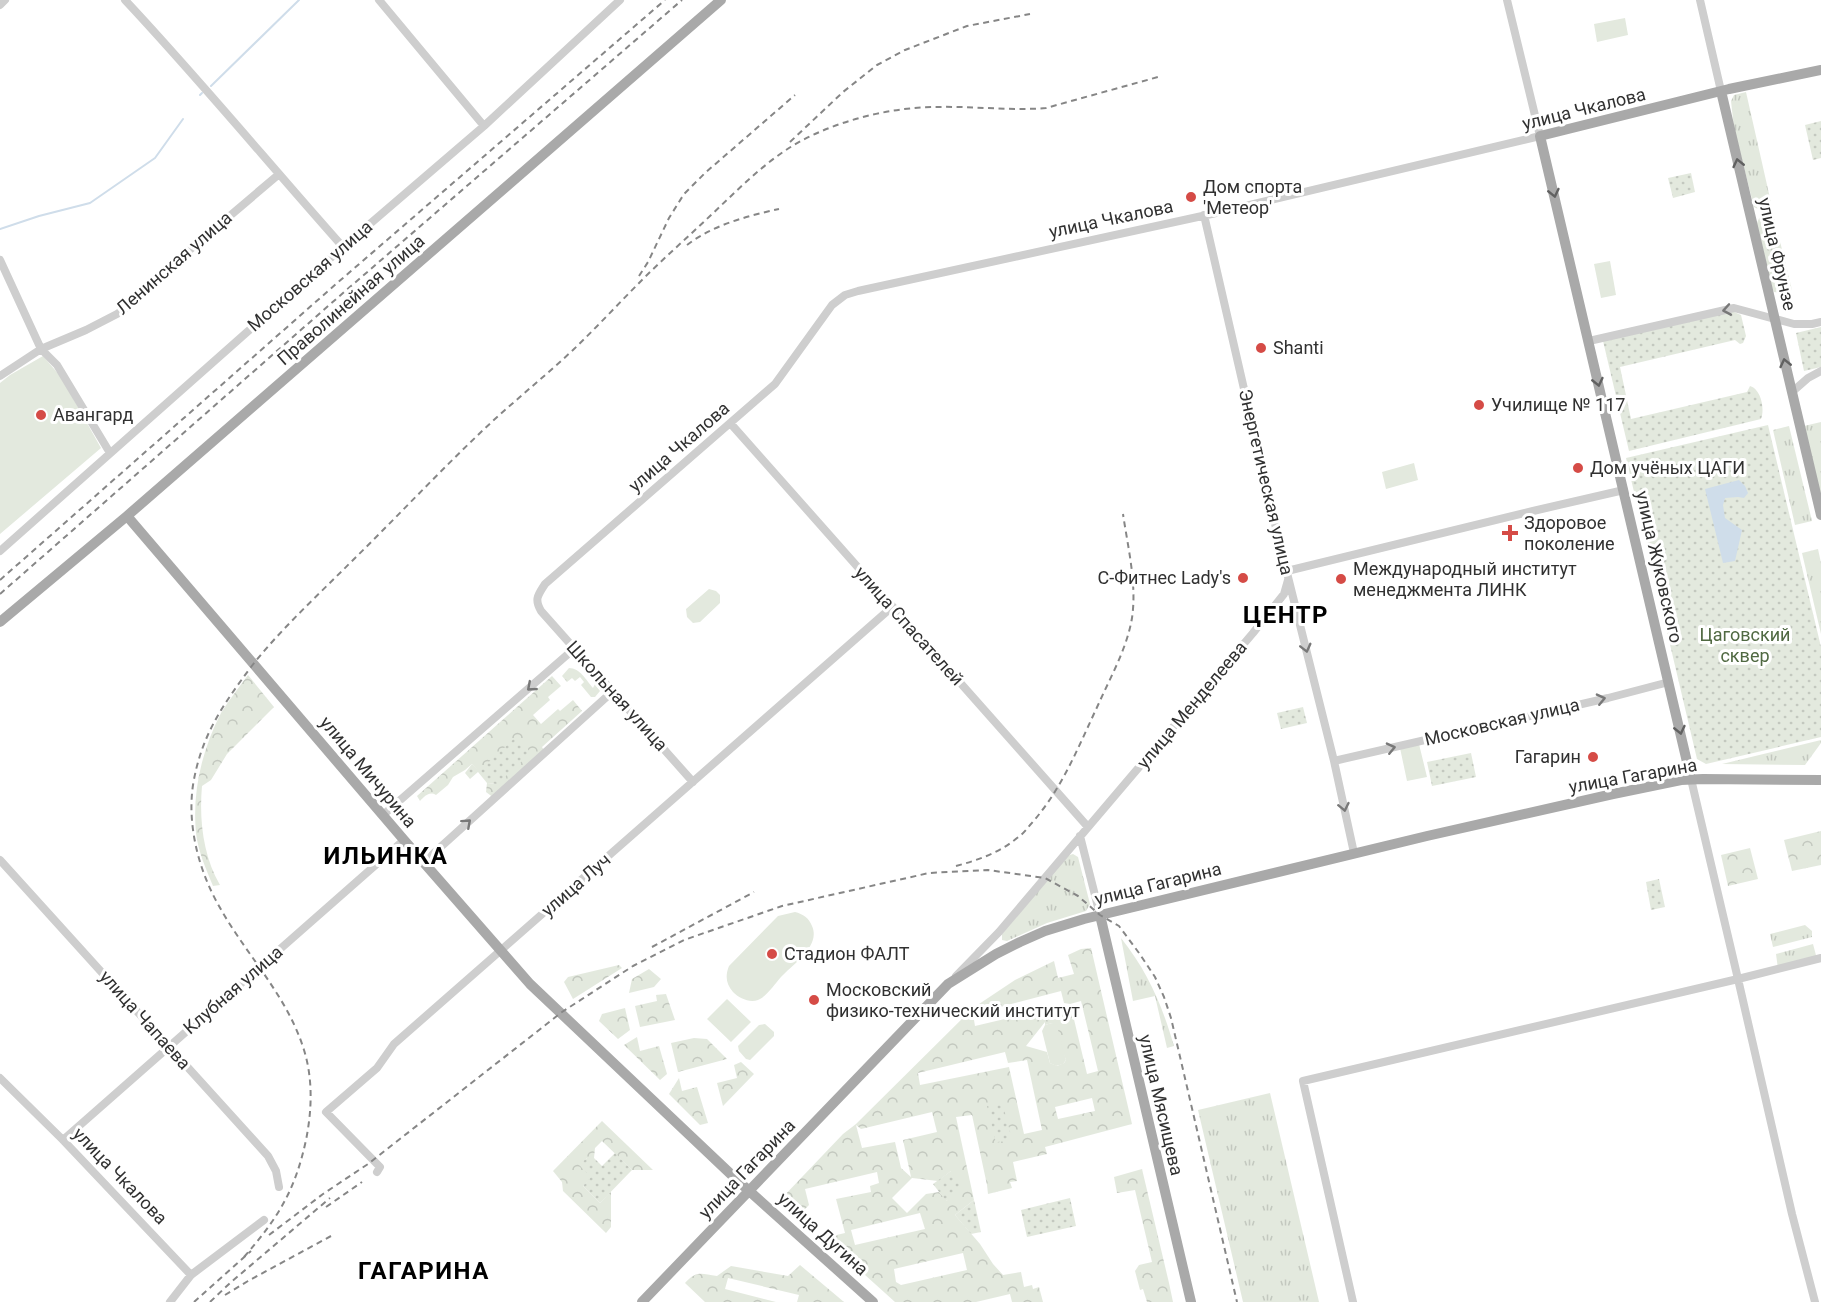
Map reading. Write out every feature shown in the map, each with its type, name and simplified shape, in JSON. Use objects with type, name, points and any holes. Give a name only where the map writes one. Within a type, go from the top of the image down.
[{"type":"main road","name":"Праволинейная улица","points":[[0,622],[127,516],[721,0]]},
{"type":"main road","name":"улица Чкалова","points":[[1540,136],[1821,70]]},
{"type":"main road","name":"улица Фрунзе","points":[[1721,92],[1821,515]]},
{"type":"main road","name":"улица Жуковского","points":[[1540,136],[1691,779]]},
{"type":"main road","name":"улица Мичурина","points":[[127,516],[530,984],[749,1191]]},
{"type":"main road","name":"улица Гагарина","points":[[642,1302],[948,984],[1020,942],[1045,931],[1100,915],[1354,853],[1612,794],[1691,779],[1821,780]]},
{"type":"main road","name":"улица Мясищева","points":[[1100,915],[1191,1302]]},
{"type":"main road","name":"улица Дугина","points":[[749,1191],[873,1302]]},
{"type":"street","points":[[0,5],[5,0]]},
{"type":"street","points":[[125,0],[234,120],[278,175],[343,247]]},
{"type":"street","points":[[379,0],[484,126]]},
{"type":"street","name":"Московская улица","points":[[0,551],[343,247],[484,126],[620,0]]},
{"type":"street","name":"улица Жуковского","points":[[1507,0],[1540,136]]},
{"type":"street","name":"улица Фрунзе","points":[[1700,0],[1721,92]]},
{"type":"street","name":"улица Чкалова","points":[[541,611],[537,604],[538,595],[545,584],[775,384],[832,305],[845,295],[1204,215],[1540,136]]},
{"type":"street","name":"Ленинская улица","points":[[0,376],[41,349],[96,324],[130,305],[186,252],[278,175]]},
{"type":"street","name":"Энергетическая улица","points":[[1204,215],[1287,571],[1334,760],[1354,853]]},
{"type":"street","points":[[0,260],[41,349],[57,364],[110,453]]},
{"type":"street","points":[[1589,341],[1734,308],[1794,324],[1821,322]]},
{"type":"street","points":[[1792,392],[1808,378],[1821,371]]},
{"type":"street","name":"улица Спасателей","points":[[731,424],[1088,827]]},
{"type":"street","points":[[1287,571],[1624,490]]},
{"type":"street","name":"улица Менделеева","points":[[948,984],[999,932],[1284,594],[1288,584],[1287,571]]},
{"type":"street","name":"улица Луч","points":[[377,1172],[380,1167],[326,1112],[377,1068],[394,1044],[892,607]]},
{"type":"street","name":"Школьная улица","points":[[541,611],[693,782]]},
{"type":"street","points":[[383,815],[575,648]]},
{"type":"street","name":"Московская улица","points":[[1334,760],[1669,682]]},
{"type":"street","points":[[424,862],[612,692]]},
{"type":"street","name":"улица Жуковского","points":[[1691,779],[1792,1214],[1815,1302]]},
{"type":"street","points":[[1080,836],[1100,915]]},
{"type":"street","name":"Клубная улица","points":[[63,1140],[404,840]]},
{"type":"street","name":"улица Чапаева","points":[[0,860],[269,1158],[276,1171],[279,1187]]},
{"type":"street","points":[[1353,1302],[1303,1081],[1821,958]]},
{"type":"street","name":"улица Чкалова","points":[[0,1078],[63,1140],[191,1275]]},
{"type":"street","points":[[170,1302],[191,1275],[264,1220]]},
{"type":"green space","points":[[1625,18],[1628,35],[1597,42],[1594,24]]},
{"type":"green space","points":[[1746,92],[1772,207],[1765,209],[1754,207],[1734,128],[1731,101],[1734,95]]},
{"type":"green space","points":[[1821,121],[1821,158],[1813,160],[1805,125]]},
{"type":"green space","points":[[1691,173],[1695,192],[1673,198],[1668,178]]},
{"type":"green space","points":[[1773,213],[1792,290],[1781,293],[1774,292],[1772,288],[1757,224],[1761,217]]},
{"type":"green space","points":[[1610,261],[1616,295],[1601,298],[1594,264]]},
{"type":"green space","points":[[1732,311],[1741,315],[1746,336],[1743,343],[1740,344],[1735,340],[1620,367],[1631,419],[1747,392],[1750,386],[1757,391],[1761,400],[1763,410],[1761,419],[1629,451],[1603,341]]},
{"type":"green space","points":[[1821,327],[1821,367],[1804,371],[1796,333]]},
{"type":"green space","name":"Авангард","points":[[43,356],[61,377],[101,448],[0,534],[0,383]]},
{"type":"green space","points":[[1821,422],[1821,499],[1804,426]]},
{"type":"green space","name":"Цаговский сквер","points":[[1768,425],[1821,647],[1821,737],[1706,764],[1697,759],[1626,458]]},
{"type":"green space","points":[[1789,426],[1812,521],[1795,525],[1773,430]]},
{"type":"green space","points":[[1414,463],[1418,480],[1386,489],[1382,472]]},
{"type":"green space","points":[[1818,549],[1821,563],[1821,634],[1802,553]]},
{"type":"green space","points":[[709,589],[720,595],[720,603],[700,622],[693,623],[687,617],[686,609]]},
{"type":"green space","points":[[569,668],[580,672],[593,688],[595,684],[600,691],[595,697],[591,697],[581,685],[584,682],[580,677],[575,681],[572,678],[567,682],[562,676]]},
{"type":"green space","points":[[248,675],[274,707],[227,754],[211,780],[202,786],[201,811],[206,850],[220,885],[213,886],[197,840],[195,817],[197,786],[214,727],[224,708]]},
{"type":"green space","points":[[552,676],[561,686],[548,697],[550,700],[533,715],[541,724],[573,700],[582,711],[542,747],[545,752],[494,798],[486,792],[487,783],[497,784],[472,764],[453,777],[448,785],[436,795],[429,794],[420,801],[417,796]]},
{"type":"green space","points":[[1303,707],[1307,723],[1281,729],[1277,713]]},
{"type":"green space","points":[[517,736],[531,753],[497,784],[487,783],[478,772],[470,779],[465,773],[472,764],[479,771]]},
{"type":"green space","points":[[1821,740],[1805,765],[1722,764]]},
{"type":"green space","points":[[1419,744],[1427,777],[1407,781],[1400,748]]},
{"type":"green space","points":[[1471,753],[1476,777],[1432,786],[1427,762]]},
{"type":"green space","points":[[1821,831],[1821,865],[1792,871],[1784,840]]},
{"type":"green space","points":[[1750,848],[1758,879],[1728,886],[1721,855]]},
{"type":"green space","points":[[1073,854],[1078,857],[1090,904],[1086,911],[1047,923],[1007,941],[1002,940],[1002,934],[1067,856]]},
{"type":"green space","points":[[1659,879],[1665,907],[1651,910],[1646,882]]},
{"type":"green space","name":"Стадион ФАЛТ","points":[[795,912],[805,917],[812,926],[813,941],[809,947],[761,998],[751,1001],[738,996],[728,983],[729,966],[778,916]]},
{"type":"green space","points":[[1805,925],[1812,931],[1812,937],[1773,947],[1770,934]]},
{"type":"green space","points":[[1121,938],[1139,963],[1153,989],[1174,1046],[1167,1048],[1155,996],[1133,1001]]},
{"type":"green space","points":[[1813,944],[1817,959],[1778,969],[1776,954]]},
{"type":"green space","points":[[1091,948],[1132,1124],[1045,1147],[1047,1154],[1013,1162],[1017,1181],[1010,1182],[1012,1188],[988,1194],[972,1115],[956,1117],[974,1200],[955,1215],[1003,1275],[1021,1272],[1024,1287],[1032,1285],[1033,1289],[1039,1287],[1043,1302],[1012,1302],[1010,1294],[976,1302],[895,1302],[824,1238],[845,1233],[836,1199],[871,1192],[870,1186],[879,1183],[877,1172],[805,1189],[809,1205],[800,1214],[782,1198],[843,1134],[856,1124],[973,1008],[1015,980],[1054,961],[1058,978],[1074,974],[1068,955],[1081,949]],"holes":[[[1061,991],[1064,1003],[1081,1001],[1098,1071],[1087,1074],[1072,1011],[1046,1020],[1047,1009],[975,1026],[973,1014]],[[1045,1022],[1045,1025],[1052,1023],[1066,1060],[1057,1066],[1050,1063],[1047,1052],[1026,1046]],[[1005,1052],[1008,1063],[1027,1060],[1042,1130],[1024,1134],[1009,1067],[920,1085],[918,1073]],[[1092,1098],[1095,1111],[1058,1119],[1055,1107]],[[932,1112],[937,1132],[903,1140],[911,1177],[901,1168],[895,1142],[862,1148],[856,1125],[861,1129]],[[951,1171],[947,1201],[939,1192],[926,1194],[907,1213],[892,1198],[912,1178],[938,1181]],[[920,1213],[925,1229],[855,1245],[851,1230]],[[963,1253],[967,1270],[901,1285],[896,1282],[894,1269]]]},
{"type":"green space","points":[[619,965],[622,968],[573,999],[564,982],[568,977]]},
{"type":"green space","points":[[649,969],[661,979],[654,987],[629,993],[632,979]]},
{"type":"green space","points":[[666,994],[675,1020],[640,1027],[635,1006],[657,1001],[656,995]]},
{"type":"green space","points":[[727,999],[751,1022],[731,1042],[707,1019]]},
{"type":"green space","points":[[625,1008],[630,1030],[618,1039],[599,1021],[602,1014]]},
{"type":"green space","points":[[1052,1023],[1057,1026],[1066,1060],[1063,1064],[1056,1066],[1050,1063],[1042,1031],[1045,1025]]},
{"type":"green space","points":[[765,1024],[774,1032],[774,1036],[750,1060],[746,1059],[738,1046],[759,1025]]},
{"type":"green space","points":[[637,1037],[640,1051],[659,1046],[667,1074],[660,1080],[624,1045]]},
{"type":"green space","points":[[694,1038],[707,1039],[727,1059],[678,1072],[671,1043]]},
{"type":"green space","points":[[741,1062],[754,1074],[723,1106],[717,1083],[737,1078],[734,1065]]},
{"type":"green space","points":[[679,1078],[682,1091],[697,1087],[708,1123],[700,1125],[669,1094]]},
{"type":"green space","points":[[1270,1093],[1319,1302],[1243,1302],[1198,1110]]},
{"type":"green space","points":[[1002,1102],[1012,1139],[996,1143],[987,1106]]},
{"type":"green space","points":[[602,1121],[653,1170],[632,1170],[602,1141],[595,1148],[594,1158],[587,1158],[580,1165],[592,1177],[583,1186],[600,1203],[611,1191],[611,1227],[606,1233],[563,1191],[562,1182],[553,1171]]},
{"type":"green space","points":[[615,1153],[632,1170],[600,1203],[583,1186],[591,1177],[579,1165],[587,1158],[594,1158],[602,1166]]},
{"type":"green space","points":[[1142,1169],[1173,1302],[1147,1302],[1143,1289],[1140,1290],[1135,1271],[1139,1265],[1152,1262],[1135,1190],[1117,1193],[1114,1177]]},
{"type":"green space","points":[[951,1171],[964,1187],[946,1201],[933,1184]]},
{"type":"green space","points":[[1070,1198],[1076,1226],[1027,1237],[1021,1210]]},
{"type":"green space","points":[[974,1200],[981,1232],[971,1234],[955,1215]]},
{"type":"green space","points":[[800,1265],[844,1302],[797,1302],[799,1295],[728,1278],[725,1289],[776,1302],[705,1302],[685,1283],[696,1275],[717,1276],[731,1266],[788,1276]]},
{"type":"water","points":[[1739,480],[1748,493],[1744,498],[1725,498],[1723,505],[1725,518],[1742,530],[1735,561],[1723,563],[1705,489]]},
{"type":"waterway","points":[[211,86],[299,0]]},
{"type":"waterway","points":[[0,229],[90,203],[155,158],[183,119]]},
{"type":"railway","points":[[0,580],[336,284],[665,0]]},
{"type":"railway","points":[[0,594],[682,0]]},
{"type":"railway","points":[[790,142],[843,92],[877,65],[905,50],[967,26],[1030,14]]},
{"type":"railway","points":[[244,1257],[276,1216],[291,1189],[306,1140],[311,1095],[307,1061],[297,1030],[277,993],[219,906],[200,863],[193,832],[193,785],[201,751],[214,722],[251,667],[299,614],[479,434],[573,350],[651,271],[747,181],[786,150],[829,128],[875,114],[922,107],[1046,108],[1158,77]]},
{"type":"railway","points":[[639,276],[684,194],[795,95]]},
{"type":"railway","points":[[687,245],[719,227],[779,209]]},
{"type":"railway","points":[[956,866],[996,852],[1022,834],[1061,782],[1077,751],[1118,662],[1132,618],[1133,579],[1123,514]]},
{"type":"railway","points":[[269,1235],[323,1194],[368,1164],[562,1012],[633,966],[684,940],[782,906],[929,873],[988,870],[1045,878],[1078,896],[1100,915],[1119,926],[1155,977],[1171,1018],[1237,1302]]},
{"type":"railway","points":[[652,947],[754,892]]},
{"type":"railway","points":[[326,1207],[362,1182]]},
{"type":"railway","points":[[210,1302],[330,1198]]},
{"type":"railway","points":[[225,1295],[331,1236]]},
{"type":"railway","points":[[194,1302],[251,1251]]},
{"type":"place","name":"Дом спорта 'Метеор'","points":[[1191,197]]},
{"type":"place","name":"Shanti","points":[[1261,348]]},
{"type":"place","name":"Училище № 117","points":[[1479,405]]},
{"type":"place","name":"Авангард","points":[[41,415]]},
{"type":"place","name":"Дом учёных ЦАГИ","points":[[1578,468]]},
{"type":"place","name":"Здоровое поколение","points":[[1510,533]]},
{"type":"place","name":"С-Фитнес Lady's","points":[[1243,578]]},
{"type":"place","name":"Международный институт менеджмента ЛИНК","points":[[1341,579]]},
{"type":"place","name":"Гагарин","points":[[1593,757]]},
{"type":"place","name":"Стадион ФАЛТ","points":[[772,954]]},
{"type":"place","name":"Московский физико-технический институт","points":[[814,1000]]},
{"type":"district","name":"ЦЕНТР","points":[[1286,615]]},
{"type":"district","name":"ИЛЬИНКА","points":[[386,856]]},
{"type":"district","name":"ГАГАРИНА","points":[[424,1271]]}]
